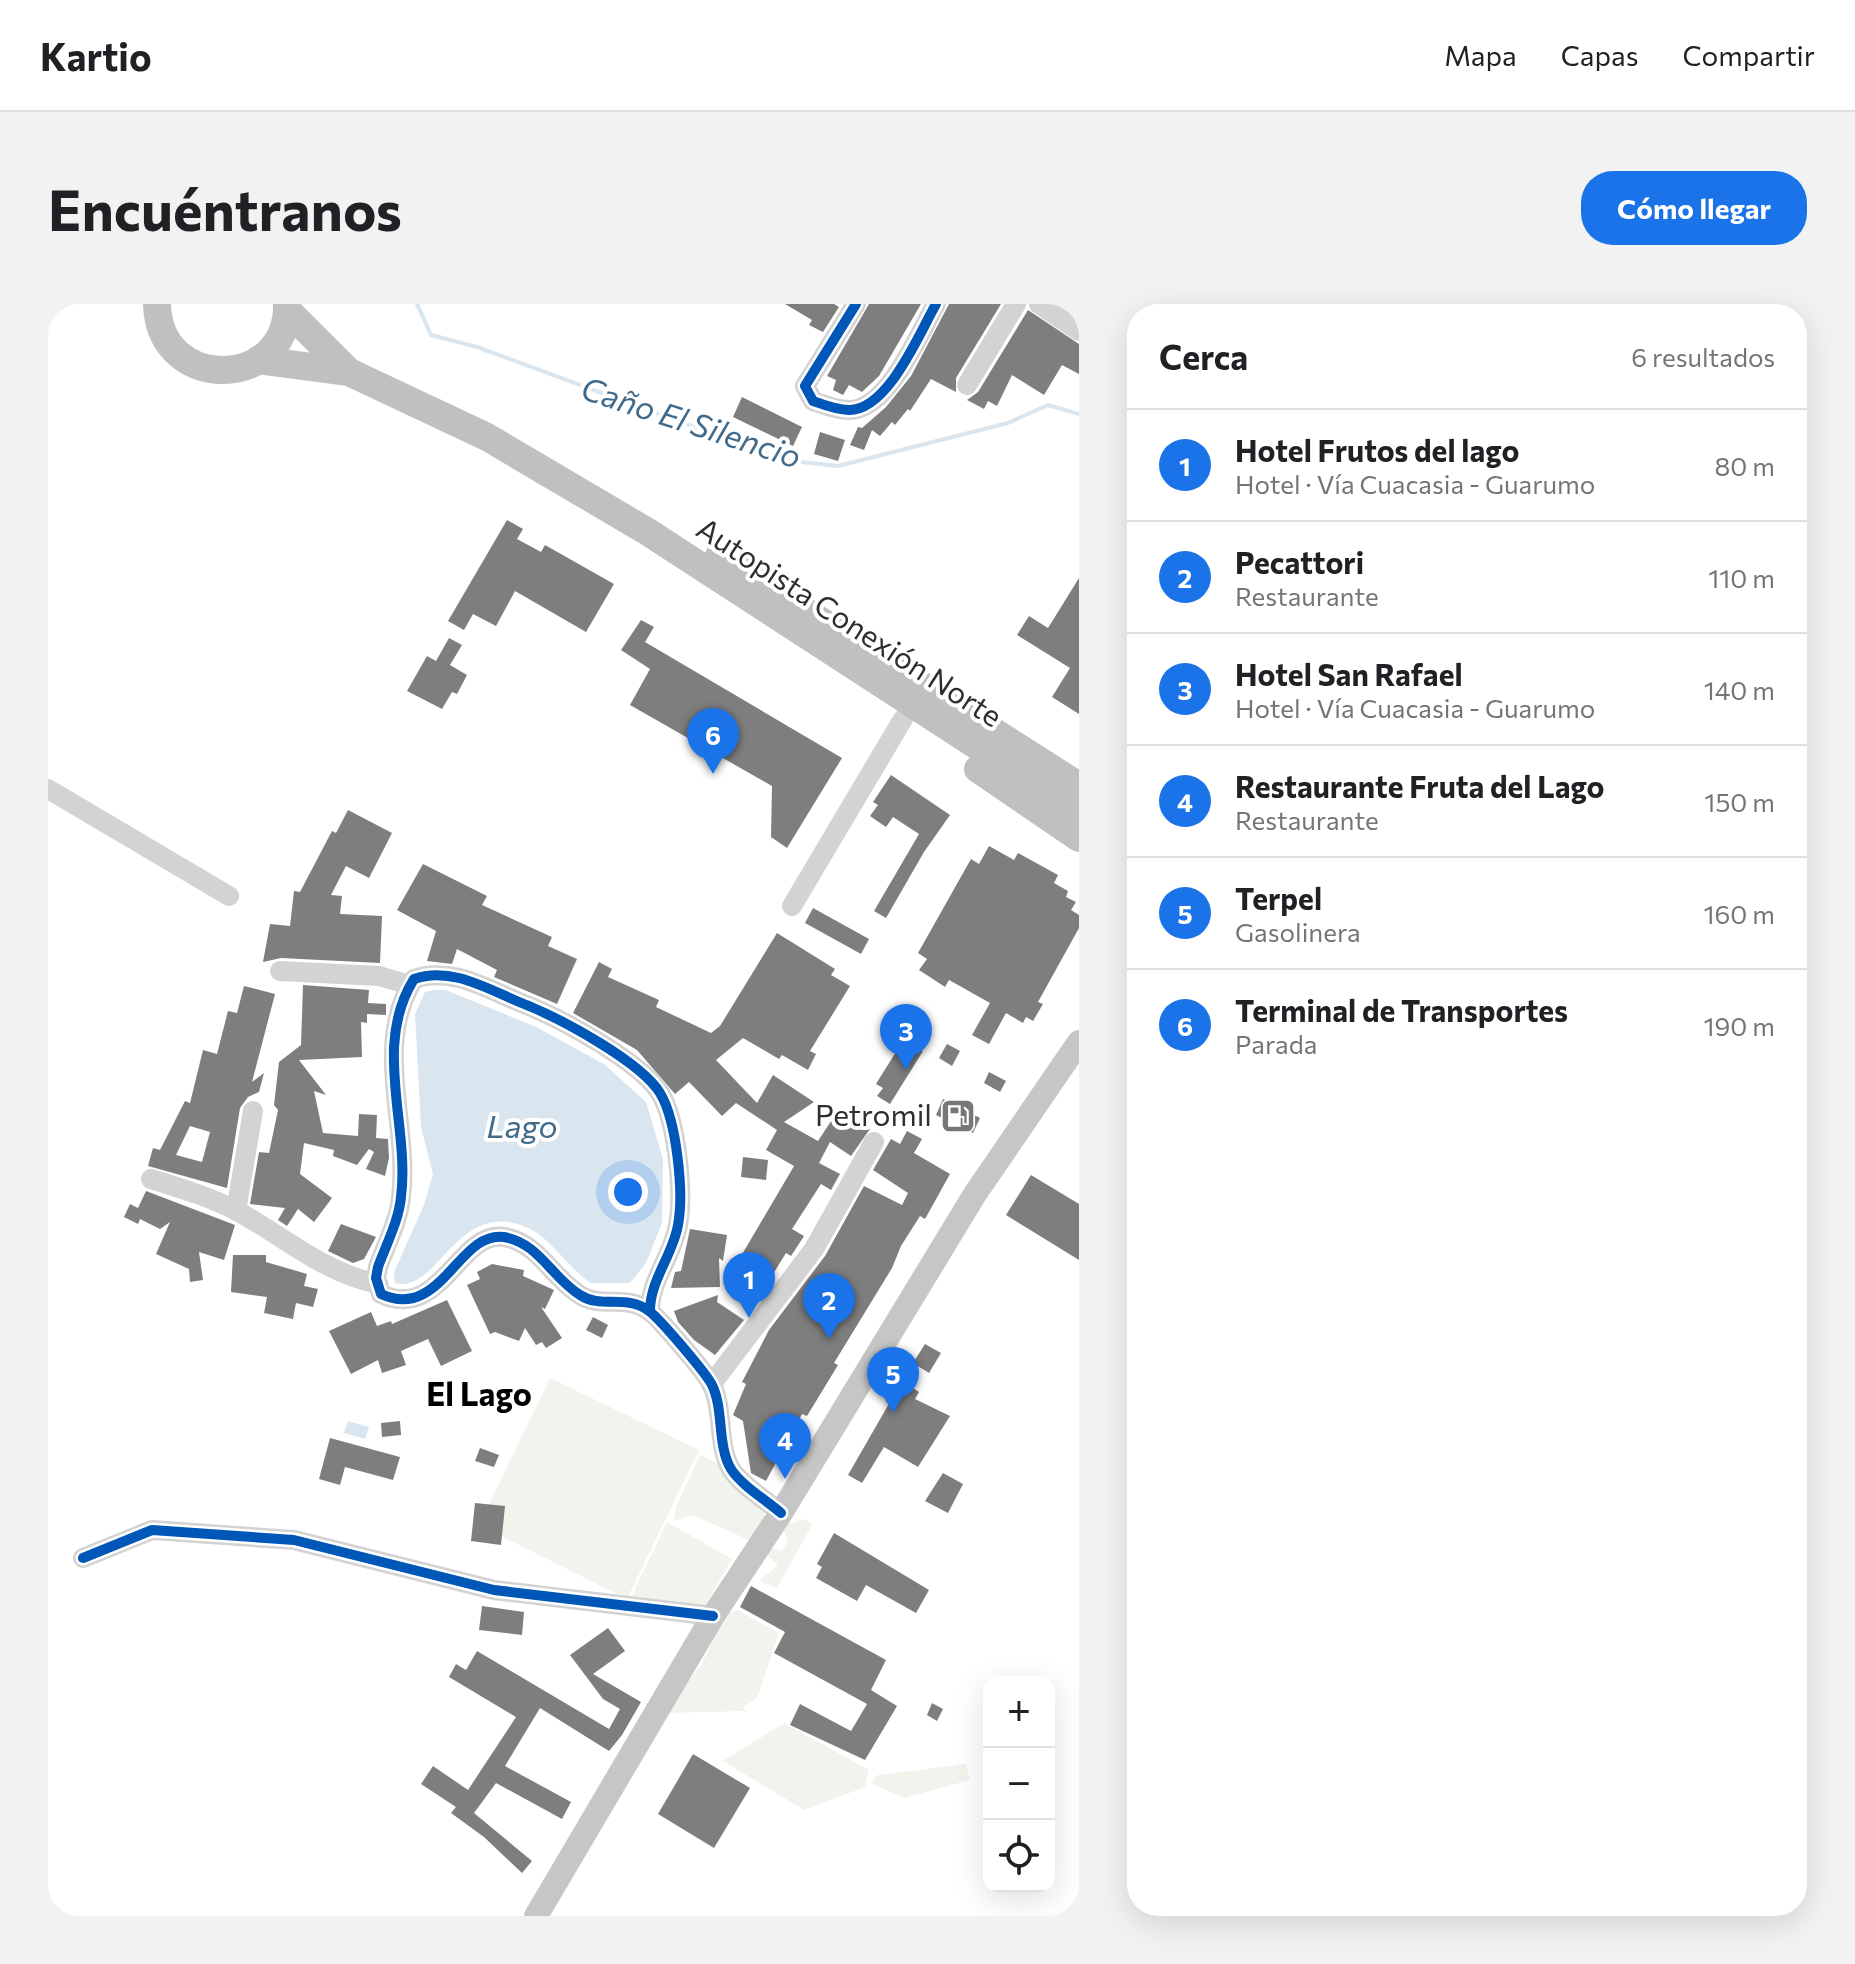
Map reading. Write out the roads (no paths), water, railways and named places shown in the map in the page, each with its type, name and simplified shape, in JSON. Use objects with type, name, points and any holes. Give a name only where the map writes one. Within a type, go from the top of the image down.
[{"type":"highway","points":[[152,307],[171,347],[189,362],[224,371],[258,360],[349,372],[487,437],[582,491],[626,500],[809,611],[1079,786]]},
{"type":"highway","points":[[258,360],[279,338],[287,307]]},
{"type":"highway","points":[[287,307],[349,372]]},
{"type":"highway","points":[[582,491],[608,529],[1078,833]]},
{"type":"highway","name":"Autopista Conexión Norte","points":[[582,491],[1078,833]]},
{"type":"main road","points":[[536,1916],[713,1616],[781,1513],[990,1170],[1079,1042]]},
{"type":"street","points":[[856,304],[805,386],[813,401],[850,411],[865,407],[885,390],[936,304]]},
{"type":"street","points":[[967,385],[1016,304]]},
{"type":"street","points":[[1039,304],[1079,331]]},
{"type":"street","points":[[792,906],[903,719]]},
{"type":"street","points":[[48,789],[229,896]]},
{"type":"street","points":[[280,971],[379,976],[410,985]]},
{"type":"street","points":[[650,1311],[650,1296],[678,1226],[679,1157],[660,1093],[614,1051],[543,1012],[449,974],[430,973],[414,979],[399,1011],[393,1069],[402,1155],[401,1200],[378,1267],[381,1294],[395,1301],[411,1300],[443,1281],[473,1250],[501,1236],[532,1248],[553,1271],[587,1299],[627,1300],[650,1311],[711,1385],[730,1468],[781,1513]]},
{"type":"street","points":[[236,1211],[253,1111]]},
{"type":"street","points":[[711,1385],[814,1249],[874,1142]]},
{"type":"street","points":[[151,1179],[236,1211],[331,1270],[378,1284]]},
{"type":"street","points":[[83,1558],[152,1530],[294,1540],[494,1590],[713,1616]]},
{"type":"water","name":"Lago","points":[[446,990],[536,1027],[604,1064],[646,1102],[663,1159],[662,1223],[646,1263],[630,1283],[591,1283],[536,1232],[502,1222],[482,1225],[465,1235],[424,1275],[410,1283],[395,1283],[394,1272],[424,1205],[433,1174],[421,1127],[415,1014],[425,992]]},
{"type":"water","points":[[348,1421],[369,1427],[365,1439],[344,1433]]},
{"type":"waterway","name":"Caño El Silencio","points":[[417,304],[431,335],[477,347],[783,460],[838,466],[1008,423],[1048,405],[1079,414]]},
{"type":"place","name":"Terminal de Transportes","points":[[713,774]]},
{"type":"place","name":"Hotel San Rafael","points":[[906,1070]]},
{"type":"place","name":"Petromil","points":[[958,1116]]},
{"type":"place","name":"Hotel Frutos del lago","points":[[749,1318]]},
{"type":"place","name":"Pecattori","points":[[829,1339]]},
{"type":"place","name":"Terpel","points":[[893,1413]]},
{"type":"place","name":"Restaurante Fruta del Lago","points":[[785,1479]]},
{"type":"district","name":"El Lago","points":[[479,1395]]}]
